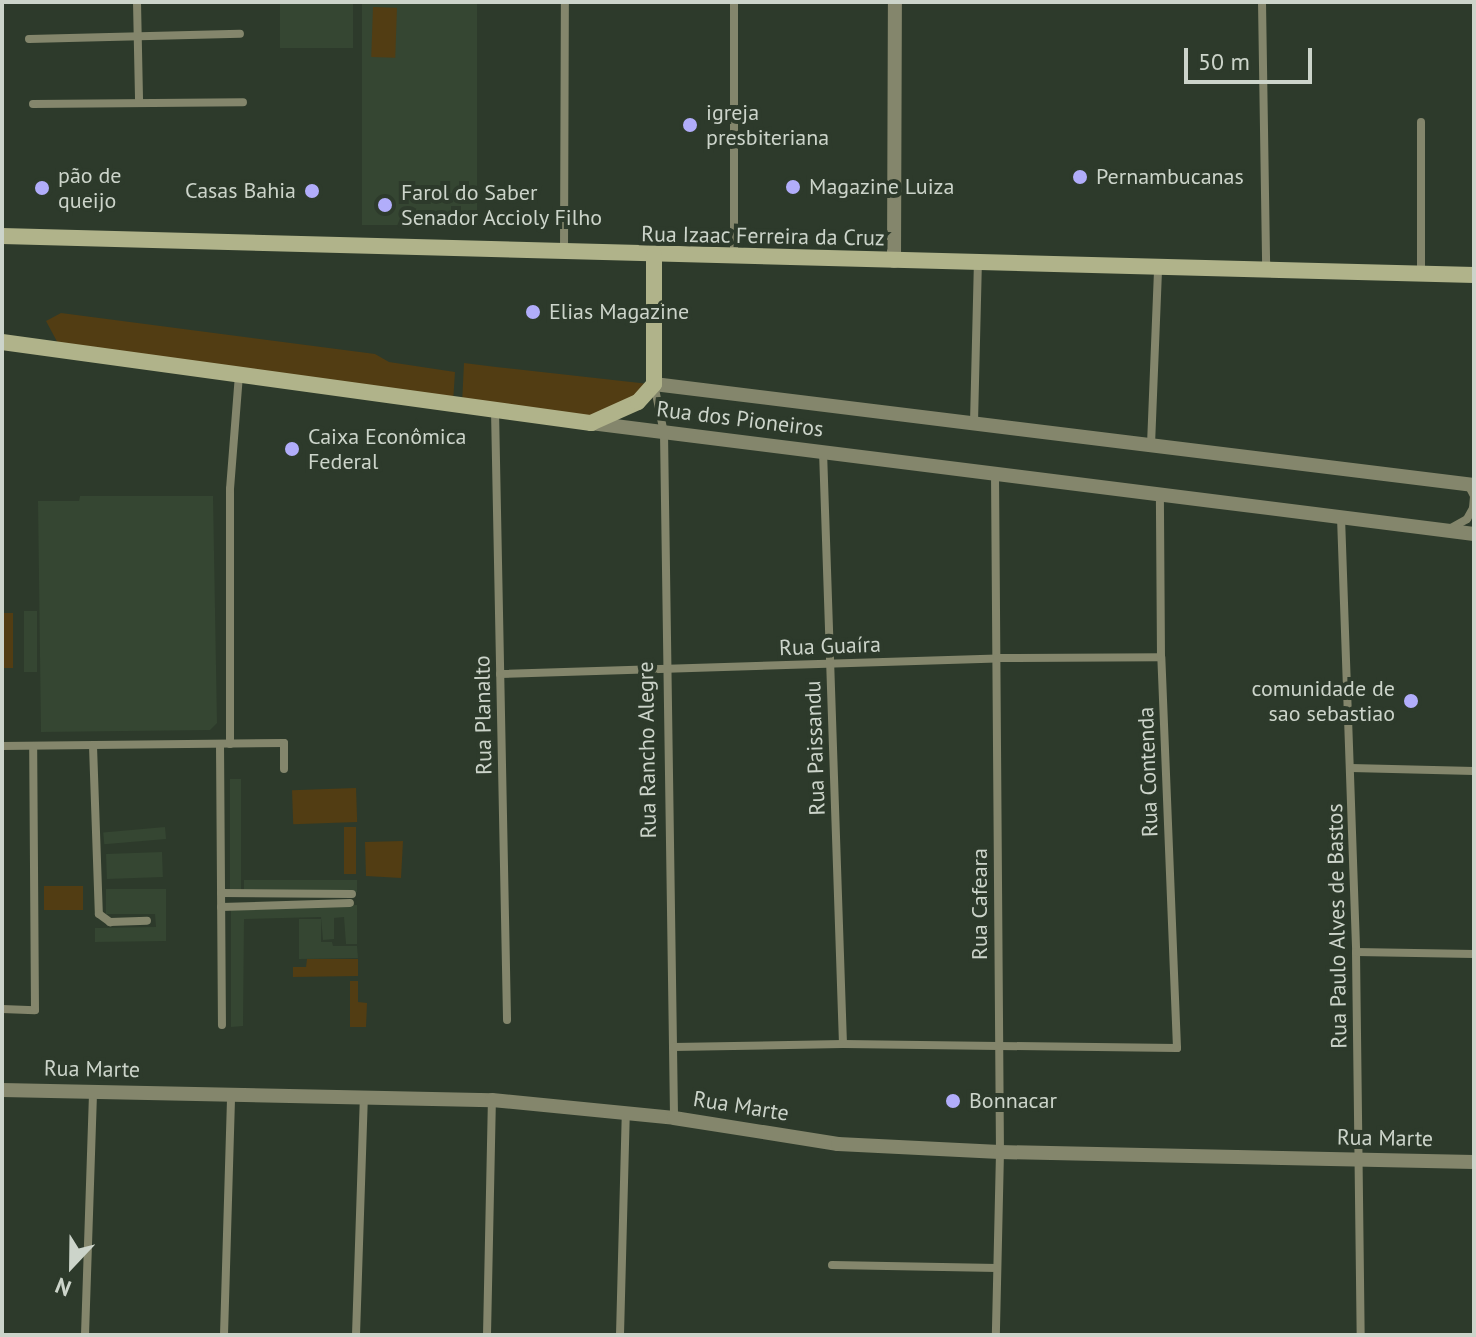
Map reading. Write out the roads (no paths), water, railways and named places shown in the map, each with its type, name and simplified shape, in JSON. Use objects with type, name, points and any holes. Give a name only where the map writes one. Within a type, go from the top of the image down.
[{"type":"main road","name":"Rua Izaac Ferreira da Cruz","points":[[2,236],[1474,275]]},
{"type":"main road","name":"Rua Rancho Alegre","points":[[654,255],[654,384]]},
{"type":"main road","name":"Rua dos Pioneiros","points":[[2,342],[591,423]]},
{"type":"main road","points":[[591,423],[638,402],[654,384]]},
{"type":"street","points":[[137,2],[139,101]]},
{"type":"street","points":[[564,252],[565,2]]},
{"type":"street","points":[[734,2],[734,257]]},
{"type":"street","points":[[894,261],[895,2]]},
{"type":"street","points":[[1262,2],[1266,270]]},
{"type":"street","points":[[29,39],[240,34]]},
{"type":"street","points":[[33,104],[243,102]]},
{"type":"street","points":[[1421,122],[1421,274]]},
{"type":"street","points":[[974,423],[978,263]]},
{"type":"street","points":[[1151,445],[1158,267]]},
{"type":"street","points":[[222,1025],[221,893],[230,489],[239,374]]},
{"type":"street","name":"Rua dos Pioneiros","points":[[654,384],[1471,485]]},
{"type":"street","name":"Rua Rancho Alegre","points":[[654,384],[664,433],[674,1118]]},
{"type":"street","name":"Rua Planalto","points":[[495,409],[507,1020]]},
{"type":"street","name":"Rua dos Pioneiros","points":[[591,423],[1474,534]]},
{"type":"street","name":"Rua Paissandu","points":[[823,451],[843,1044]]},
{"type":"street","name":"Rua Cafeara","points":[[995,473],[1000,1152],[996,1335]]},
{"type":"street","points":[[1442,530],[1467,519],[1473,508],[1471,485]]},
{"type":"street","name":"Rua Contenda","points":[[999,1046],[1177,1048],[1161,657],[1160,494]]},
{"type":"street","name":"Rua Paulo Alves de Bastos","points":[[1341,517],[1356,952],[1361,1335]]},
{"type":"street","name":"Rua Guaíra","points":[[500,674],[668,671],[997,658],[1161,657]]},
{"type":"street","points":[[2,746],[284,743],[284,769]]},
{"type":"street","points":[[2,1009],[35,1010],[33,746]]},
{"type":"street","points":[[93,746],[99,914],[110,922],[147,921]]},
{"type":"street","points":[[1351,768],[1474,771]]},
{"type":"street","points":[[221,893],[351,898],[221,907]]},
{"type":"street","points":[[1356,952],[1474,954]]},
{"type":"street","points":[[673,1047],[843,1044],[999,1046]]},
{"type":"street","name":"Rua Marte","points":[[2,1090],[492,1100],[674,1118],[838,1144],[1000,1152],[1474,1162]]},
{"type":"street","points":[[85,1335],[93,1091]]},
{"type":"street","points":[[224,1335],[231,1094]]},
{"type":"street","points":[[356,1335],[364,1096]]},
{"type":"street","points":[[487,1335],[492,1100]]},
{"type":"street","points":[[620,1335],[626,1112]]},
{"type":"street","points":[[832,1265],[997,1268]]},
{"type":"place","name":"igreja presbiteriana","points":[[690,125]]},
{"type":"place","name":"Pernambucanas","points":[[1080,177]]},
{"type":"place","name":"Magazine Luiza","points":[[793,187]]},
{"type":"place","name":"pão de queijo","points":[[42,188]]},
{"type":"place","name":"Casas Bahia","points":[[312,191]]},
{"type":"place","name":"Farol do Saber Senador Accioly Filho","points":[[385,205]]},
{"type":"place","name":"Elias Magazine","points":[[533,312]]},
{"type":"place","name":"Caixa Econômica Federal","points":[[292,449]]},
{"type":"place","name":"comunidade de sao sebastiao","points":[[1411,701]]},
{"type":"place","name":"Bonnacar","points":[[953,1101]]}]
